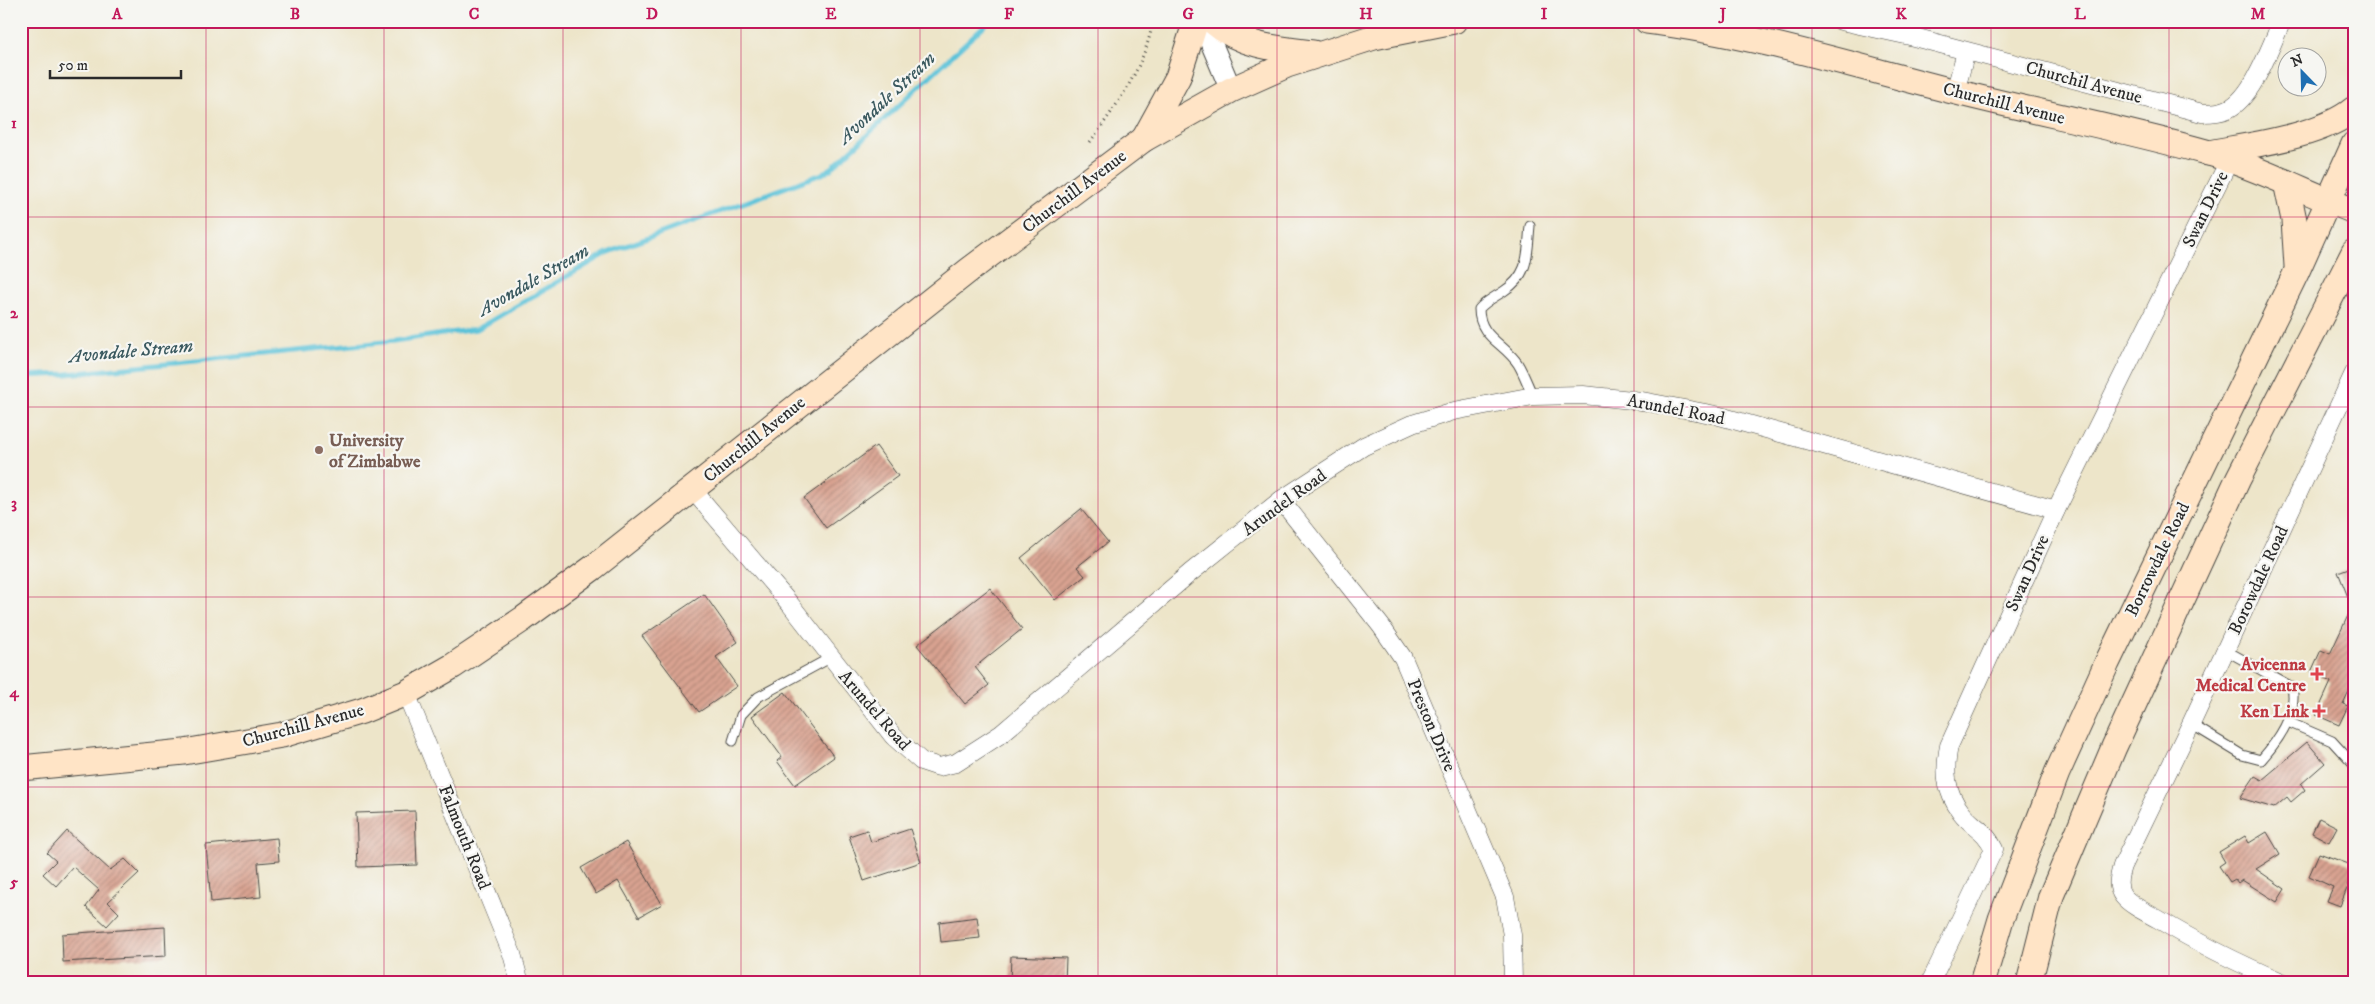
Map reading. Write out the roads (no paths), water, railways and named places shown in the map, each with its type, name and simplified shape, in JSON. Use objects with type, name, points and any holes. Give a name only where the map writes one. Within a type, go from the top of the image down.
[{"type":"main road","points":[[1144,139],[1178,77],[1196,21]]},
{"type":"main road","points":[[1212,21],[1245,41],[1267,47],[1323,54]]},
{"type":"main road","name":"Churchill Avenue","points":[[21,768],[184,752],[282,735],[362,711],[406,692],[453,666],[523,620],[960,277],[1144,139],[1231,90],[1287,65],[1374,37],[1454,21]]},
{"type":"main road","name":"Churchill Avenue","points":[[1647,21],[1681,25],[1805,51],[1956,92],[2218,157],[2286,182],[2354,211]]},
{"type":"main road","points":[[2218,157],[2322,127],[2354,109]]},
{"type":"main road","name":"Borrowdale Road","points":[[1982,983],[2001,919],[2057,772],[2107,663],[2297,271],[2354,144]]},
{"type":"main road","points":[[2286,182],[2294,220],[2297,271]]},
{"type":"main road","points":[[2028,983],[2051,896],[2118,738],[2238,479],[2354,252]]},
{"type":"main road","points":[[2333,293],[2354,279]]},
{"type":"street","points":[[1202,21],[1231,90]]},
{"type":"street","name":"Churchil Avenue","points":[[1841,21],[1910,36],[2202,113],[2228,109],[2241,101],[2250,87],[2282,21]]},
{"type":"street","points":[[1956,92],[1966,52]]},
{"type":"street","name":"Swan Drive","points":[[1930,983],[1994,849],[1988,836],[1961,812],[1949,788],[1944,770],[1949,746],[2218,157]]},
{"type":"street","name":"Borowdale Road","points":[[2284,983],[2234,962],[2172,928],[2123,896],[2119,888],[2118,878],[2354,373]]},
{"type":"street","name":"Arundel Road","points":[[692,488],[790,604],[892,736],[921,761],[939,767],[956,763],[1002,734],[1190,573],[1281,500],[1364,446],[1412,424],[1454,411],[1506,399],[1533,396],[1583,395],[1642,400],[1716,416],[2056,510]]},
{"type":"street","name":"Preston Drive","points":[[1281,500],[1333,564],[1404,658],[1505,897],[1512,935],[1513,983]]},
{"type":"street","name":"Falmouth Road","points":[[406,692],[512,954],[520,983]]},
{"type":"lane","points":[[1530,226],[1526,266],[1517,282],[1485,302],[1479,309],[1479,320],[1490,338],[1508,352],[1518,365],[1533,396]]},
{"type":"lane","points":[[2191,724],[2242,755],[2262,760],[2288,722],[2294,698],[2292,687],[2225,650]]},
{"type":"lane","points":[[733,741],[741,715],[758,697],[830,658]]},
{"type":"lane","points":[[2288,722],[2332,741],[2354,765]]},
{"type":"waterway","name":"Avondale Stream","points":[[21,376],[67,374],[394,341],[477,329],[607,253],[822,174],[832,168],[989,21]]},
{"type":"place","name":"University of Zimbabwe","points":[[319,450]]},
{"type":"place","name":"Avicenna Medical Centre","points":[[2317,674]]},
{"type":"place","name":"Ken Link","points":[[2319,711]]}]
